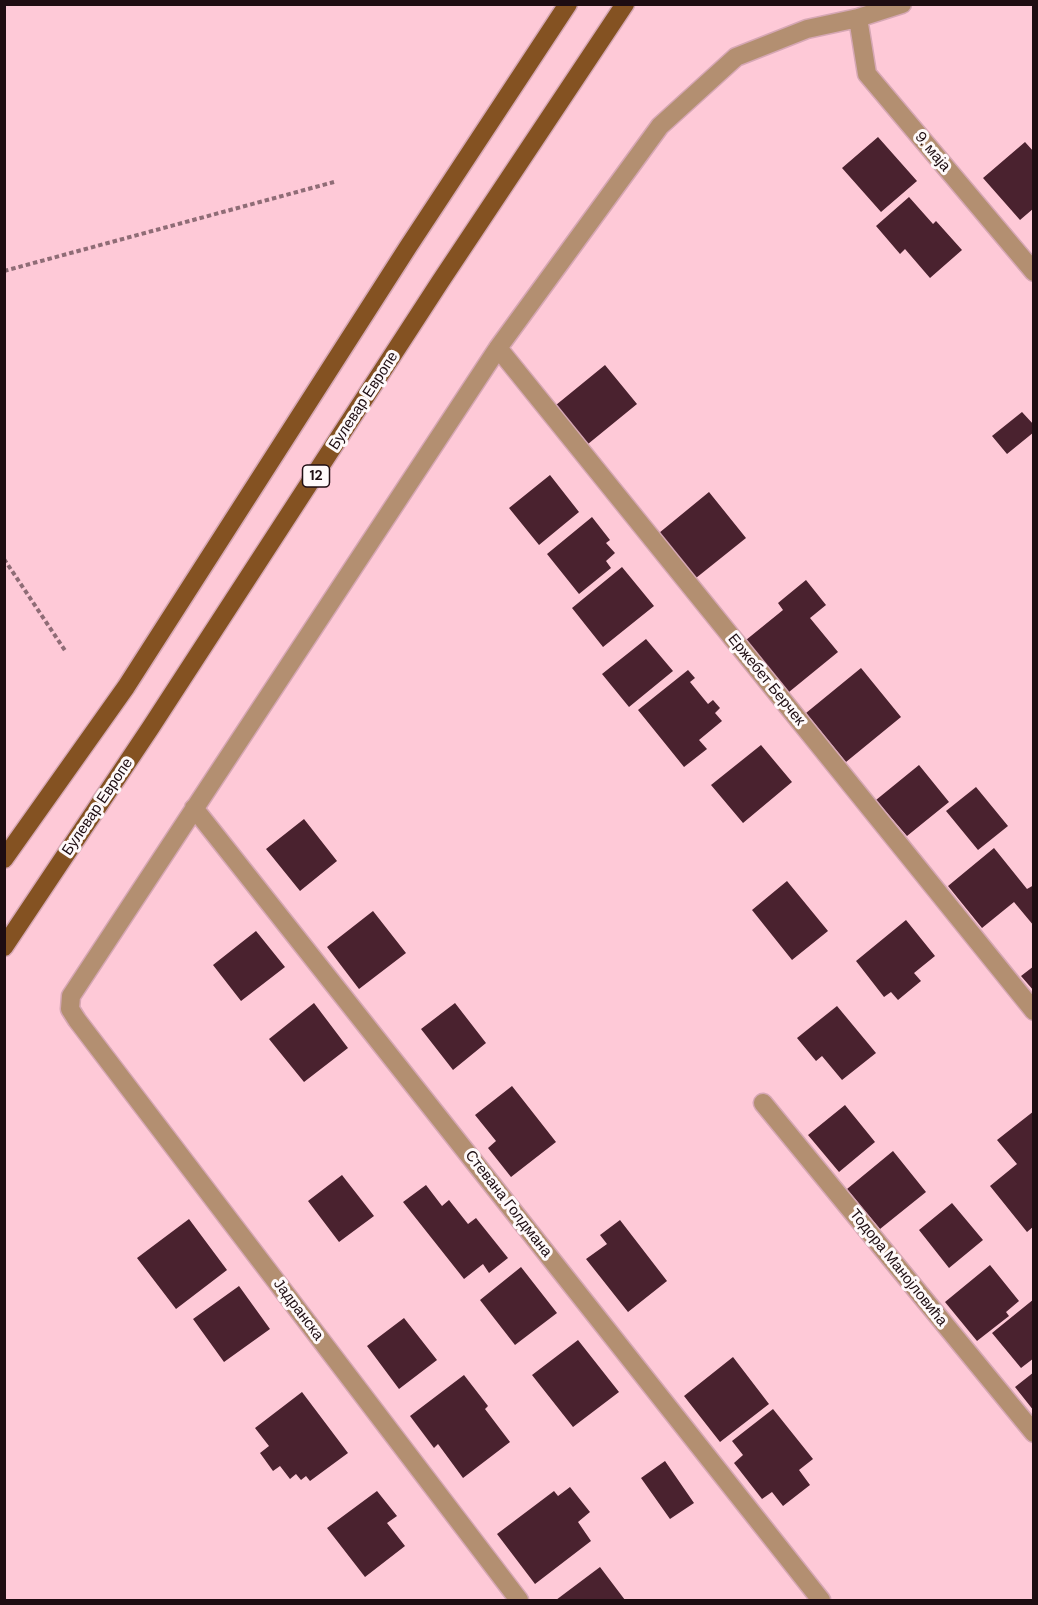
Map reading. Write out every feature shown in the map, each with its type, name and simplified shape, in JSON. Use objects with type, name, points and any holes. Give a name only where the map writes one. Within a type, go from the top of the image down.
[{"type":"main road","points":[[4,859],[126,687],[408,247],[568,4]]},
{"type":"main road","name":"Булевар Европе","points":[[4,947],[158,718],[440,282],[626,4]]},
{"type":"street","points":[[195,808],[498,348],[660,126],[736,57],[807,29],[858,18],[902,4]]},
{"type":"street","name":"9. маја","points":[[858,18],[867,74],[1034,272]]},
{"type":"street","name":"Ержебет Берчек","points":[[498,348],[1034,1011]]},
{"type":"street","name":"Јадранска","points":[[195,808],[71,996],[70,1009],[76,1020],[519,1600]]},
{"type":"street","name":"Стевана Голдмана","points":[[195,808],[822,1600]]},
{"type":"street","name":"Тодора Манојловића","points":[[763,1103],[1034,1433]]},
{"type":"path","points":[[4,271],[334,182]]},
{"type":"path","points":[[4,559],[66,652]]},
{"type":"building","points":[[878,137],[917,181],[881,212],[842,168]]},
{"type":"building","points":[[1025,142],[1034,152],[1034,208],[1020,220],[983,178]]},
{"type":"building","points":[[909,197],[933,224],[936,221],[962,250],[930,278],[905,249],[900,254],[876,226]]},
{"type":"building","points":[[605,365],[637,404],[588,444],[556,405]]},
{"type":"building","points":[[1022,412],[1034,425],[1034,432],[1007,454],[992,436]]},
{"type":"building","points":[[550,475],[579,512],[539,545],[509,508]]},
{"type":"building","points":[[709,492],[746,538],[696,578],[659,533]]},
{"type":"building","points":[[592,517],[610,540],[606,543],[615,553],[606,561],[611,568],[579,594],[547,554]]},
{"type":"building","points":[[622,567],[654,606],[603,647],[572,608]]},
{"type":"building","points":[[806,580],[826,605],[810,618],[838,652],[789,692],[746,640],[783,610],[778,603]]},
{"type":"building","points":[[646,639],[673,671],[629,707],[602,674]]},
{"type":"building","points":[[861,668],[901,717],[846,762],[806,713]]},
{"type":"building","points":[[688,670],[695,678],[690,682],[708,704],[713,700],[720,708],[715,713],[722,721],[699,740],[707,749],[684,767],[638,710]]},
{"type":"building","points":[[761,745],[792,782],[743,823],[711,785]]},
{"type":"building","points":[[919,765],[949,802],[907,836],[876,800]]},
{"type":"building","points":[[976,787],[1008,826],[978,850],[946,811]]},
{"type":"building","points":[[304,819],[337,861],[300,891],[266,849]]},
{"type":"building","points":[[994,848],[1027,889],[1034,885],[1034,926],[1014,902],[982,928],[948,886]]},
{"type":"building","points":[[787,881],[828,931],[792,960],[752,910]]},
{"type":"building","points":[[373,911],[406,953],[359,989],[327,947]]},
{"type":"building","points":[[906,920],[935,956],[914,973],[921,981],[898,1000],[891,992],[884,997],[856,961]]},
{"type":"building","points":[[256,931],[285,967],[241,1001],[213,965]]},
{"type":"building","points":[[1034,966],[1034,991],[1021,976]]},
{"type":"building","points":[[314,1003],[348,1048],[304,1082],[269,1039]]},
{"type":"building","points":[[455,1003],[486,1043],[453,1070],[421,1029]]},
{"type":"building","points":[[837,1006],[876,1053],[842,1080],[822,1056],[816,1061],[797,1038]]},
{"type":"building","points":[[512,1086],[556,1142],[511,1177],[488,1148],[496,1141],[475,1115]]},
{"type":"building","points":[[845,1105],[875,1142],[839,1172],[808,1135]]},
{"type":"building","points":[[1034,1111],[1034,1226],[1027,1232],[990,1186],[1017,1164],[997,1140]]},
{"type":"building","points":[[893,1151],[926,1192],[880,1229],[847,1189]]},
{"type":"building","points":[[342,1175],[374,1216],[339,1242],[308,1201]]},
{"type":"building","points":[[426,1185],[442,1206],[449,1200],[468,1224],[476,1218],[508,1258],[489,1273],[483,1264],[464,1279],[403,1202]]},
{"type":"building","points":[[952,1203],[983,1240],[949,1268],[919,1230]]},
{"type":"building","points":[[189,1219],[227,1270],[176,1309],[137,1258]]},
{"type":"building","points":[[620,1220],[667,1281],[628,1312],[586,1259],[607,1244],[600,1235]]},
{"type":"building","points":[[990,1265],[1019,1301],[1006,1312],[1009,1316],[977,1341],[945,1302]]},
{"type":"building","points":[[521,1267],[557,1313],[515,1345],[480,1300]]},
{"type":"building","points":[[239,1286],[270,1329],[224,1362],[193,1319]]},
{"type":"building","points":[[1034,1299],[1034,1358],[1021,1368],[992,1333]]},
{"type":"building","points":[[404,1318],[437,1360],[399,1389],[367,1346]]},
{"type":"building","points":[[578,1340],[619,1392],[573,1427],[532,1375]]},
{"type":"building","points":[[733,1357],[769,1404],[720,1442],[684,1396]]},
{"type":"building","points":[[1034,1372],[1034,1411],[1015,1387]]},
{"type":"building","points":[[464,1375],[488,1406],[485,1409],[510,1442],[463,1478],[438,1444],[434,1448],[410,1416]]},
{"type":"building","points":[[302,1392],[348,1453],[310,1481],[306,1476],[301,1480],[296,1474],[290,1479],[280,1466],[273,1471],[260,1453],[269,1446],[255,1428]]},
{"type":"building","points":[[773,1409],[813,1459],[799,1470],[810,1485],[783,1506],[772,1492],[762,1499],[734,1463],[743,1455],[732,1441]]},
{"type":"building","points":[[665,1461],[694,1503],[670,1519],[641,1478]]},
{"type":"building","points":[[570,1487],[590,1512],[578,1522],[591,1541],[535,1584],[497,1534],[554,1491],[558,1496]]},
{"type":"building","points":[[377,1491],[397,1516],[387,1523],[405,1546],[365,1577],[327,1528]]},
{"type":"building","points":[[600,1567],[625,1600],[556,1600]]}]
